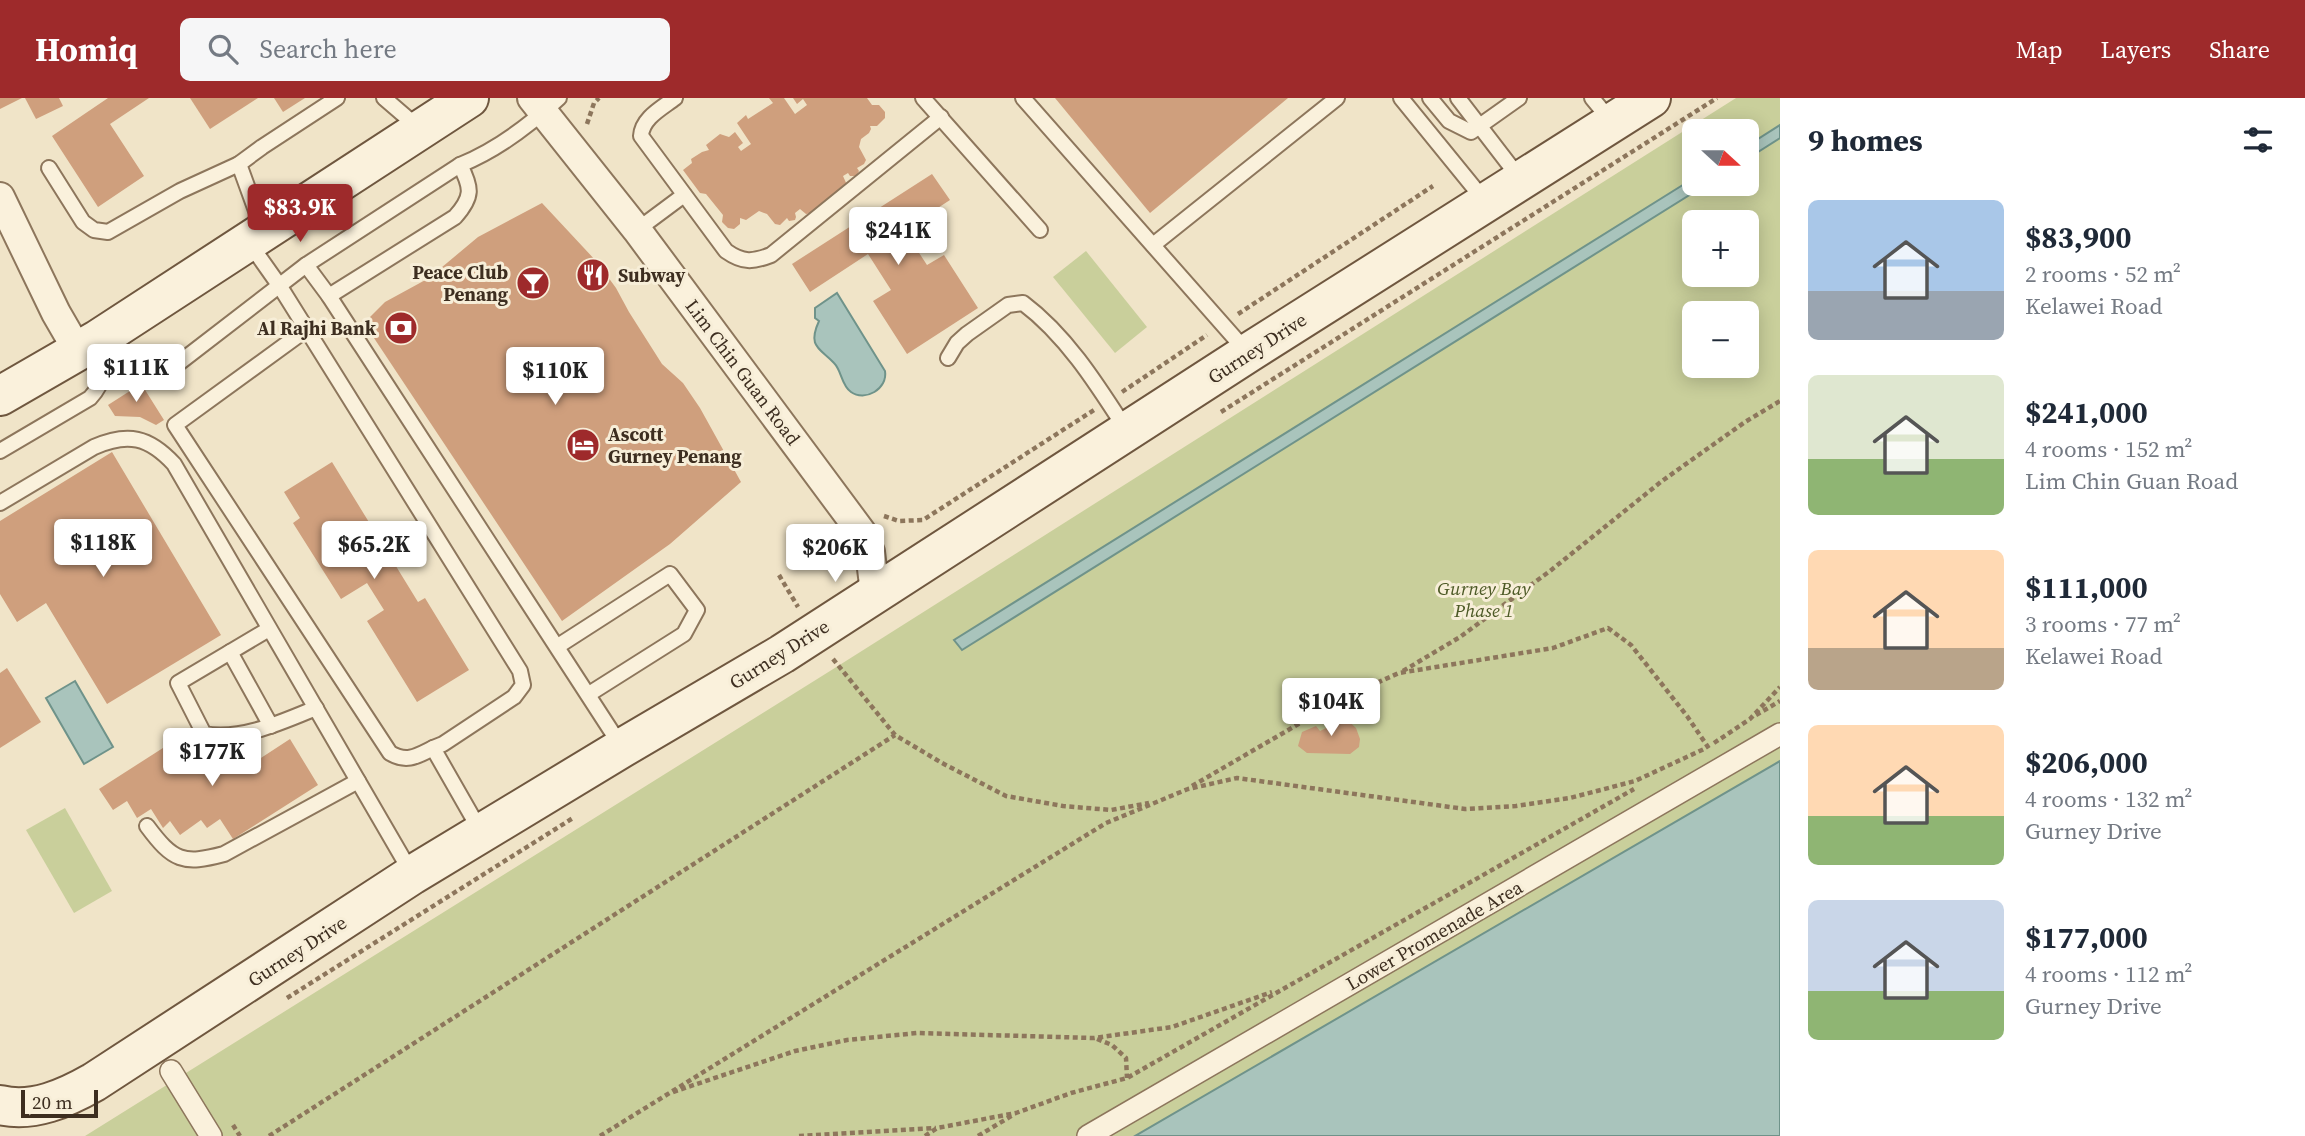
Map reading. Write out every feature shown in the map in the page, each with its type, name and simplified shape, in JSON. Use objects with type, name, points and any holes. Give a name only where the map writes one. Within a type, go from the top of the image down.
[{"type":"main road","points":[[0,396],[88,346],[469,98]]},
{"type":"main road","name":"Gurney Drive","points":[[0,1105],[12,1108],[34,1106],[68,1097],[412,875],[782,654],[1248,353],[1522,181],[1602,111],[1651,98]]},
{"type":"street","name":"Lim Chin Guan Road","points":[[545,103],[862,533],[870,552],[875,593]]},
{"type":"street","points":[[1,201],[56,313],[88,346]]},
{"type":"street","name":"Lower Promenade Area","points":[[1088,1136],[1780,734]]},
{"type":"street","points":[[171,1071],[211,1136]]},
{"type":"lane","points":[[49,168],[83,222],[94,230],[108,232],[180,191],[239,164],[337,98]]},
{"type":"lane","points":[[384,98],[421,130]]},
{"type":"lane","points":[[675,98],[646,121],[641,127],[641,136],[726,251],[738,260],[753,262],[772,255],[941,117]]},
{"type":"lane","points":[[923,98],[1040,230]]},
{"type":"lane","points":[[1024,98],[1248,353]]},
{"type":"lane","points":[[1153,245],[1337,98]]},
{"type":"lane","points":[[1401,98],[1486,204]]},
{"type":"lane","points":[[1430,98],[1449,121],[1471,132],[1519,98]]},
{"type":"lane","points":[[1458,98],[1522,181]]},
{"type":"lane","points":[[175,366],[306,265],[460,165],[484,155],[545,103]]},
{"type":"lane","points":[[239,164],[256,237],[279,285],[307,329],[523,678],[523,685],[514,697],[443,744],[411,759],[400,759],[390,753],[175,425],[307,329]]},
{"type":"lane","points":[[330,296],[454,217],[466,205],[469,183],[460,165]]},
{"type":"lane","points":[[637,230],[684,195]]},
{"type":"lane","points":[[306,265],[330,296],[622,748]]},
{"type":"lane","points":[[948,358],[957,343],[967,334],[1007,305],[1023,303],[1040,316],[1062,341],[1100,389],[1128,432]]},
{"type":"lane","points":[[0,451],[90,398],[99,388],[104,377],[88,346]]},
{"type":"lane","points":[[0,503],[111,440],[128,438],[146,442],[162,451],[174,464],[412,875]]},
{"type":"lane","points":[[558,646],[670,574],[697,610],[684,635],[589,694]]},
{"type":"lane","points":[[269,628],[178,684],[204,734],[220,737],[271,726],[316,708]]},
{"type":"lane","points":[[230,652],[271,726]]},
{"type":"lane","points":[[433,748],[482,833]]},
{"type":"lane","points":[[147,826],[163,848],[183,860],[203,860],[225,854],[358,781]]},
{"type":"path","points":[[600,1136],[1106,823],[1188,789],[1345,697],[1399,673],[1460,637],[1550,571],[1662,481],[1745,422],[1780,401]]},
{"type":"path","points":[[801,551],[833,547]]},
{"type":"path","points":[[779,575],[803,615]]},
{"type":"path","points":[[1399,673],[1553,648],[1608,628],[1631,645],[1687,716],[1707,747]]},
{"type":"path","points":[[831,656],[895,735],[1006,796],[1063,806],[1111,810],[1156,802]]},
{"type":"path","points":[[1750,719],[1780,687]]},
{"type":"path","points":[[799,1136],[937,1128],[1016,1113],[1071,1093],[1127,1078],[1707,747],[1780,701]]},
{"type":"path","points":[[269,1136],[895,735]]},
{"type":"path","points":[[1188,789],[1237,778],[1465,809],[1516,806],[1570,798],[1634,781],[1707,747]]},
{"type":"path","points":[[666,1095],[795,1051],[847,1040],[917,1033],[1094,1038],[1172,1027],[1285,988]]},
{"type":"path","points":[[1094,1038],[1112,1045],[1126,1058],[1127,1078]]},
{"type":"path","points":[[978,1136],[1016,1113]]},
{"type":"path","points":[[925,1136],[937,1128]]},
{"type":"green space","name":"Gurney Bay Phase 1","points":[[1736,98],[1780,98],[1780,761],[1135,1136],[85,1136],[838,666],[1682,132],[1682,196],[1759,196],[1759,119],[1703,119]]},
{"type":"green space","points":[[1086,251],[1147,327],[1115,353],[1053,277]]},
{"type":"green space","points":[[65,808],[112,891],[74,913],[26,830]]},
{"type":"water","points":[[1780,125],[1780,138],[1759,151],[1759,138]]},
{"type":"water","points":[[1682,185],[1682,196],[1688,196],[962,650],[954,640]]},
{"type":"water","points":[[837,293],[885,371],[883,383],[869,394],[857,395],[851,392],[843,382],[837,366],[815,342],[814,336],[819,321],[815,318],[815,308]]},
{"type":"water","points":[[75,681],[113,747],[84,764],[46,698]]},
{"type":"water","points":[[1780,761],[1780,1136],[1135,1136]]},
{"type":"building","points":[[0,98],[22,98],[0,109]]},
{"type":"building","points":[[25,98],[59,98],[63,106],[36,119]]},
{"type":"building","points":[[108,98],[149,98],[110,124],[144,176],[98,207],[52,136]]},
{"type":"building","points":[[190,98],[258,98],[210,129]]},
{"type":"building","points":[[274,98],[305,98],[283,112]]},
{"type":"building","points":[[769,98],[784,98],[795,114],[807,105],[803,99],[797,104],[793,98],[867,98],[872,105],[879,105],[885,112],[885,118],[877,126],[870,126],[869,133],[861,139],[859,147],[866,160],[857,168],[859,171],[856,176],[850,176],[848,173],[843,176],[847,185],[844,189],[812,213],[806,214],[800,209],[795,213],[795,220],[789,221],[787,218],[780,225],[759,211],[746,220],[740,218],[740,224],[734,229],[728,228],[722,222],[723,215],[706,194],[700,193],[683,170],[692,163],[691,159],[709,150],[706,145],[720,134],[729,137],[735,132],[743,143],[738,147],[741,151],[751,144],[737,123],[746,115],[748,119],[773,103]]},
{"type":"building","points":[[1055,98],[1288,98],[1150,213]]},
{"type":"building","points":[[932,174],[950,200],[904,230],[927,265],[944,255],[978,308],[907,354],[873,301],[891,290],[868,254],[810,292],[792,264]]},
{"type":"building","name":"Ascott Gurney Penang","points":[[542,203],[597,262],[616,288],[662,364],[683,383],[700,408],[741,482],[670,544],[562,621],[364,323],[385,302],[429,278],[478,237]]},
{"type":"building","points":[[135,374],[164,420],[156,425],[140,417],[115,416],[108,405],[133,389],[127,379]]},
{"type":"building","points":[[112,452],[221,635],[107,704],[46,603],[17,622],[0,594],[0,521]]},
{"type":"building","points":[[332,462],[418,602],[425,598],[469,670],[417,702],[367,621],[384,610],[367,583],[341,599],[293,523],[300,518],[284,492]]},
{"type":"building","points":[[7,668],[41,722],[0,748],[0,673]]},
{"type":"building","points":[[1341,714],[1356,728],[1360,739],[1359,747],[1350,754],[1307,753],[1298,746],[1302,732],[1316,726],[1320,731],[1334,724],[1331,719]]},
{"type":"building","points":[[177,739],[196,769],[233,746],[247,767],[290,739],[318,785],[233,839],[220,819],[207,828],[201,820],[180,835],[170,821],[163,828],[151,809],[137,818],[127,801],[113,810],[99,789]]},
{"type":"place","name":"Subway","points":[[593,275]]},
{"type":"place","name":"Peace Club Penang","points":[[533,283]]},
{"type":"place","name":"Al Rajhi Bank","points":[[401,328]]},
{"type":"place","name":"Ascott Gurney Penang","points":[[583,445]]}]
